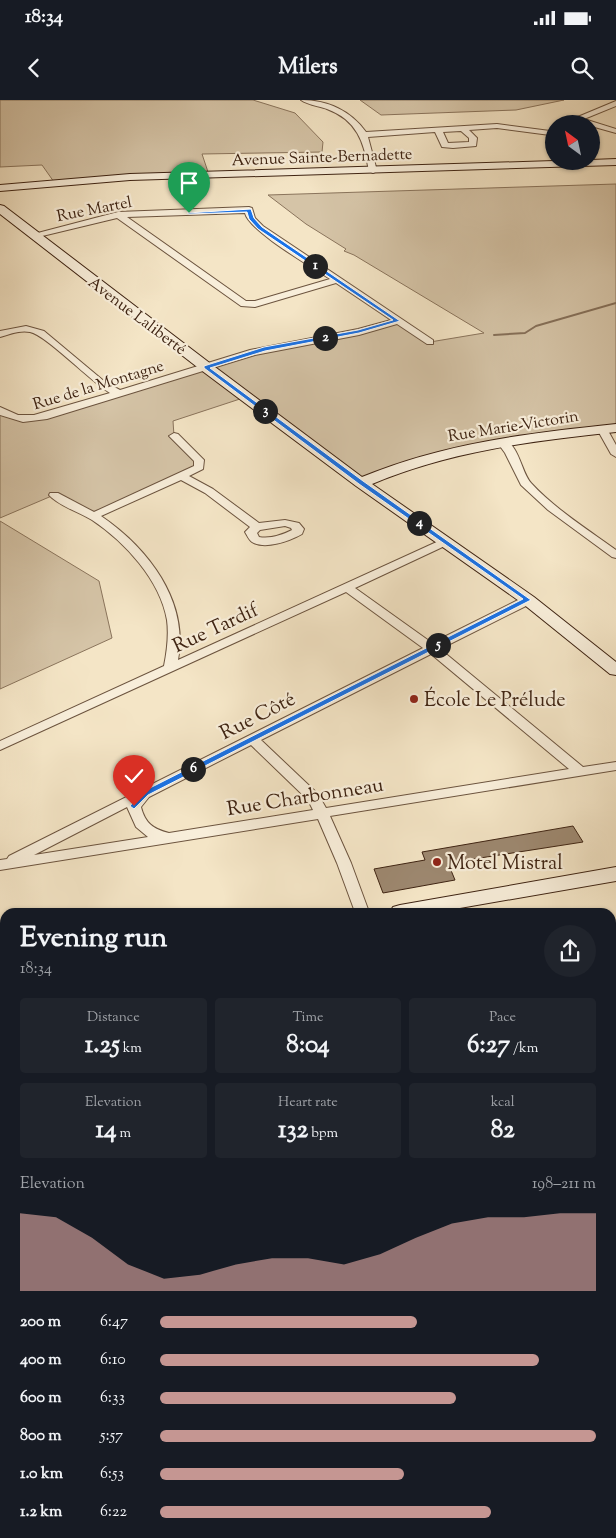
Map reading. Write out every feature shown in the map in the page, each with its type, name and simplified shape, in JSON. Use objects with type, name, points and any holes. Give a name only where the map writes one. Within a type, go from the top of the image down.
[{"type":"street","points":[[305,100],[331,107],[355,120],[368,145],[373,171]]},
{"type":"street","points":[[586,115],[616,103]]},
{"type":"street","points":[[363,135],[497,126],[545,130]]},
{"type":"street","points":[[600,126],[616,131]]},
{"type":"street","points":[[438,130],[445,145],[473,144],[473,138],[463,128]]},
{"type":"street","name":"Avenue Sainte-Bernadette","points":[[600,162],[616,162]]},
{"type":"street","name":"Avenue Sainte-Bernadette","points":[[0,188],[130,177],[373,171],[545,164]]},
{"type":"street","name":"Avenue Laliberté","points":[[0,208],[206,367],[361,483],[528,600],[616,670]]},
{"type":"street","name":"Rue Martel","points":[[34,235],[118,216],[249,210],[251,219],[257,226],[337,280]]},
{"type":"street","points":[[118,216],[244,304],[255,304],[337,280],[430,342]]},
{"type":"street","name":"Rue de la Montagne","points":[[0,410],[12,418],[28,420],[264,349],[359,332],[397,321]]},
{"type":"street","points":[[0,334],[23,328],[33,329],[41,333],[102,384],[119,394]]},
{"type":"street","points":[[609,429],[616,454]]},
{"type":"street","name":"Rue Marie-Victorin","points":[[361,483],[440,454],[502,442],[609,429]]},
{"type":"street","points":[[93,516],[199,467],[199,460],[174,436]]},
{"type":"street","points":[[502,442],[510,452],[525,483],[552,508],[616,555]]},
{"type":"street","points":[[182,476],[209,491],[257,527]]},
{"type":"street","points":[[54,495],[106,525],[146,565],[166,595],[174,626],[175,648],[170,668]]},
{"type":"street","name":"Rue Tardif","points":[[0,746],[445,542]]},
{"type":"street","points":[[347,587],[432,648],[580,771]]},
{"type":"street","name":"Rue Côté","points":[[1,865],[253,740],[528,600]]},
{"type":"street","points":[[253,740],[313,797],[322,813],[360,908]]},
{"type":"street","name":"Rue Charbonneau","points":[[1,865],[616,766]]},
{"type":"street","points":[[145,793],[134,806],[136,817],[142,827],[156,836],[169,838]]},
{"type":"street","points":[[423,908],[616,874]]},
{"type":"shaded area","points":[[0,100],[253,100],[295,113],[323,142],[322,152],[202,154],[209,175],[54,182],[42,165],[0,167]]},
{"type":"shaded area","points":[[360,100],[564,100],[516,110],[381,115]]},
{"type":"shaded area","points":[[616,184],[616,428],[478,445],[361,483],[246,397],[173,421],[174,436],[199,467],[93,516],[54,495],[0,518],[0,410],[18,420],[253,352],[397,321],[430,342],[484,333],[354,255],[344,251],[346,249],[306,224],[268,195]]},
{"type":"shaded area","points":[[0,521],[99,581],[112,638],[0,689]]},
{"type":"building","name":"Motel Mistral","points":[[573,826],[583,842],[448,863],[455,880],[383,893],[374,869],[425,860],[422,852]]},
{"type":"waterway","points":[[494,335],[525,333],[536,326],[616,303]]},
{"type":"place","name":"École Le Prélude","points":[[414,699]]},
{"type":"place","name":"Motel Mistral","points":[[437,862]]},
{"type":"route","points":[[134,806],[145,793],[528,600],[361,483],[206,367],[264,349],[359,332],[397,321],[260,228],[251,219],[249,210],[189,213]]}]
